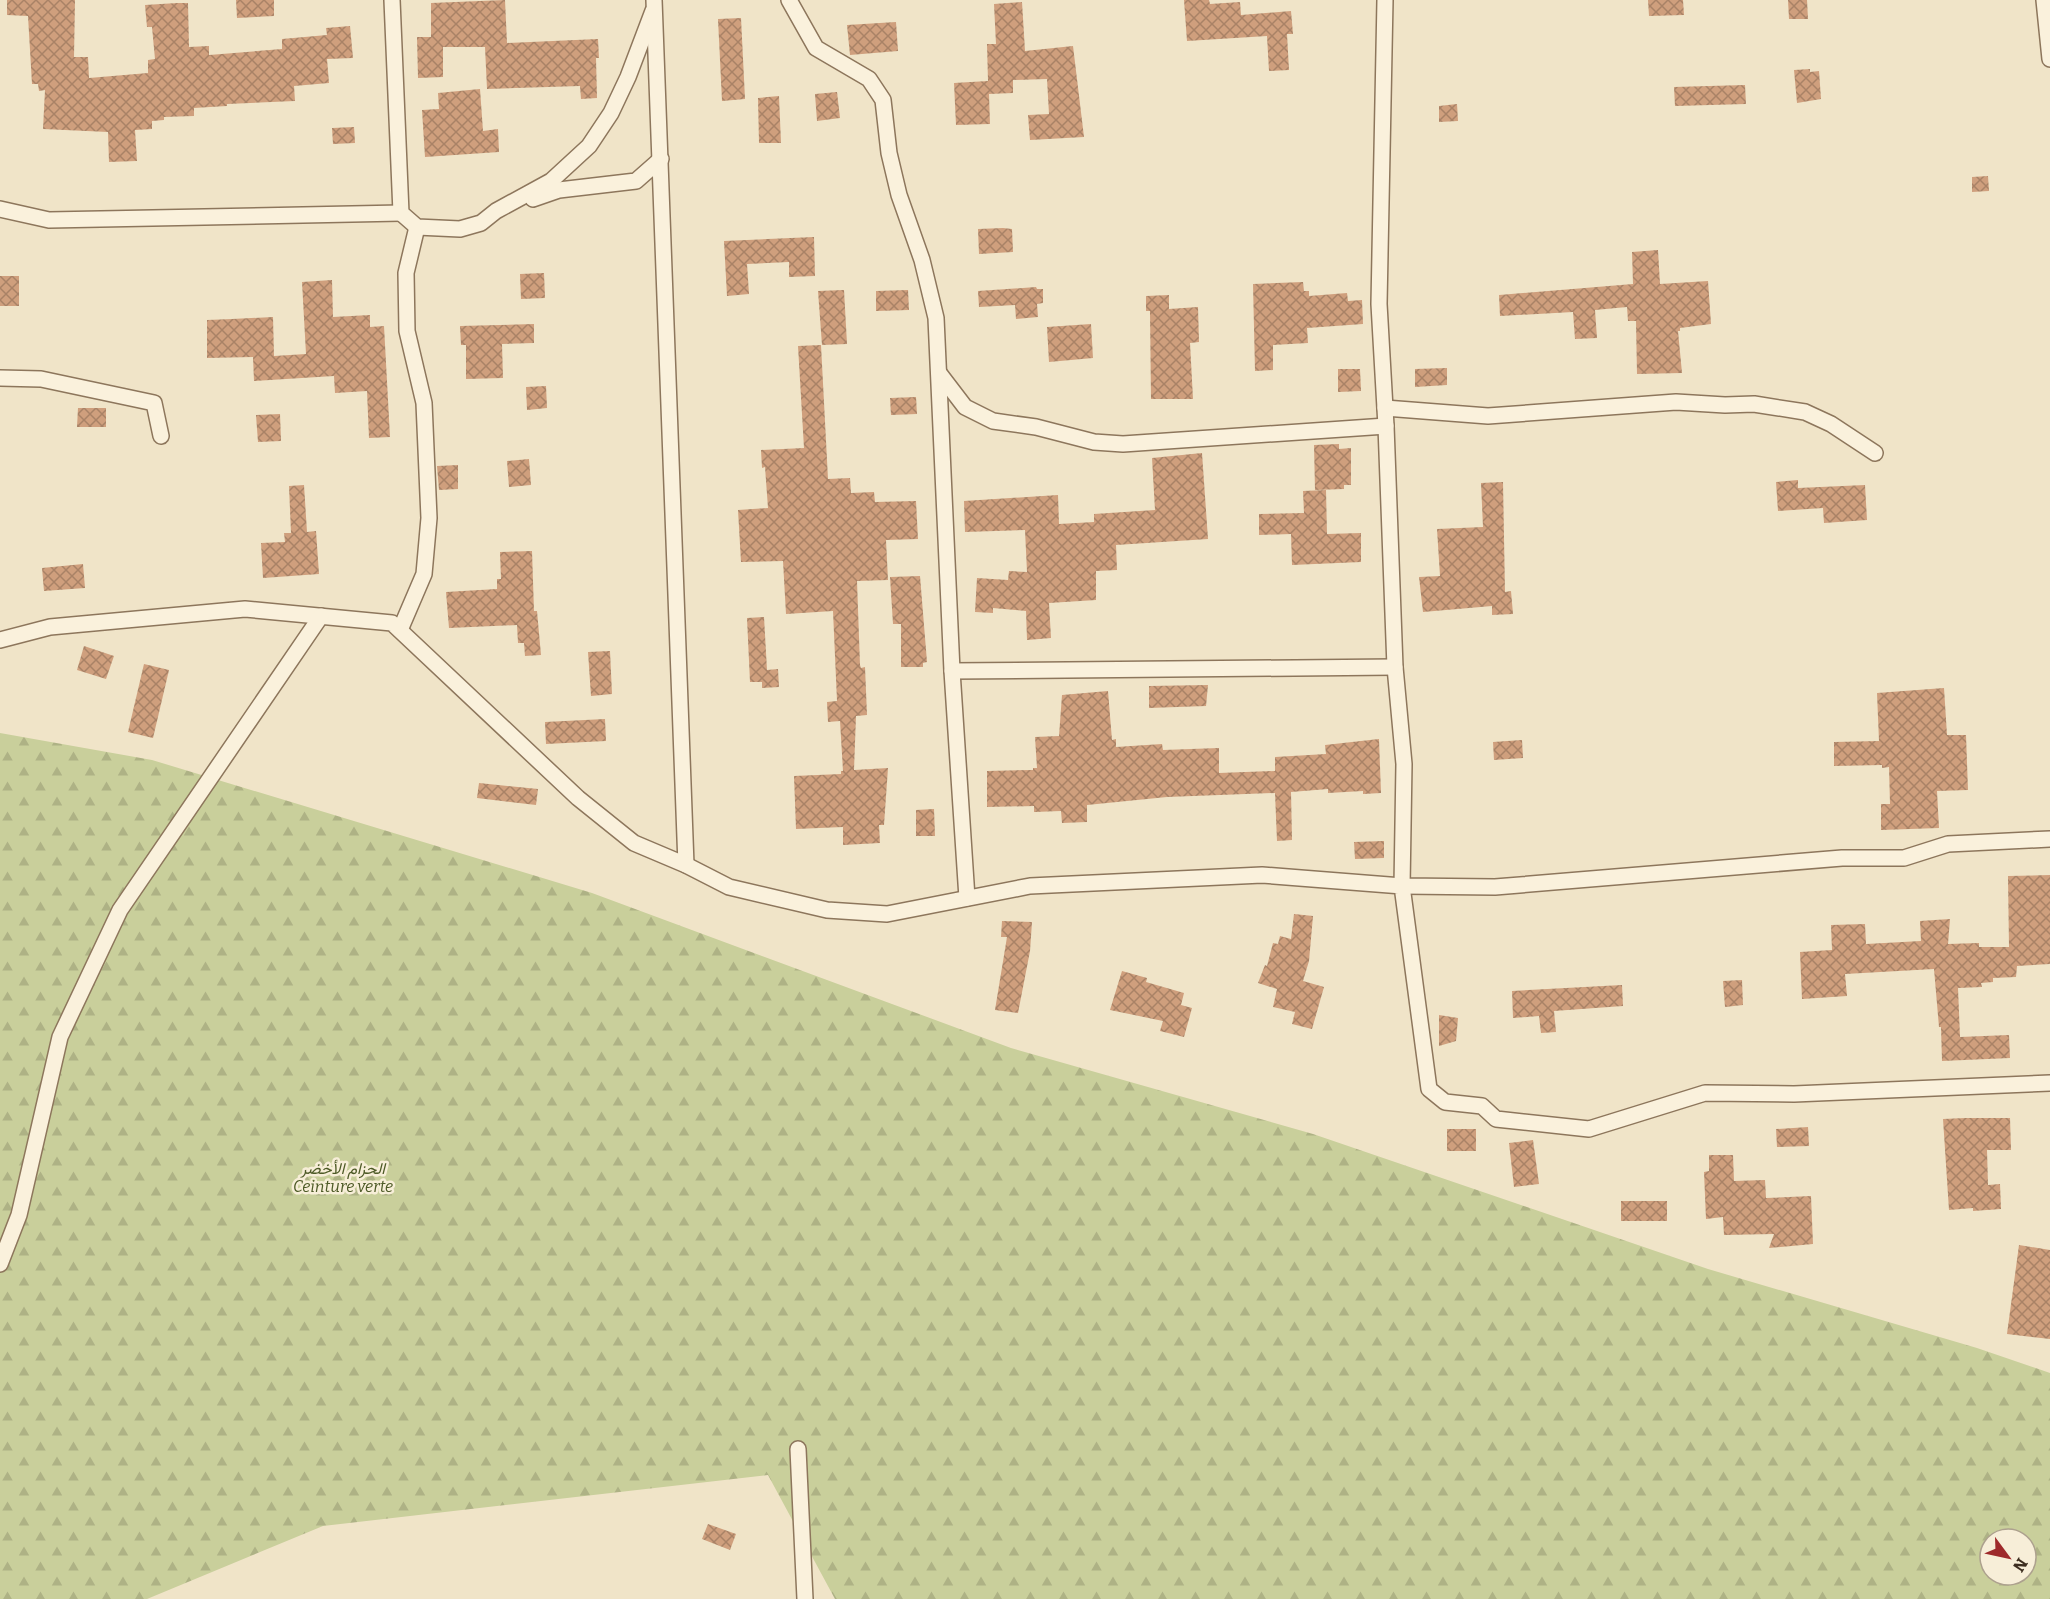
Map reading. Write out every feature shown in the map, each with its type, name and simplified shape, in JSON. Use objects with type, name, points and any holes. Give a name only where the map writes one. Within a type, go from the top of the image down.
[{"type":"street","points":[[392,0],[401,213]]},
{"type":"street","points":[[789,0],[816,48],[869,79],[883,100],[889,153],[922,260],[936,318],[952,671],[967,898]]},
{"type":"street","points":[[1385,0],[1378,304],[1386,426],[1395,667],[1404,764],[1402,886],[1429,1089],[1445,1102],[1482,1106],[1496,1119],[1589,1129],[1705,1093],[1794,1094],[2050,1083]]},
{"type":"street","points":[[2044,0],[2050,59]]},
{"type":"street","points":[[0,209],[49,220],[401,213],[417,226],[460,229],[481,223],[496,212],[551,182],[589,146],[611,113],[624,86],[655,3]]},
{"type":"street","points":[[655,3],[686,865]]},
{"type":"street","points":[[496,212],[559,190],[636,181],[661,159]]},
{"type":"street","points":[[400,630],[424,574],[429,518],[424,403],[407,331],[406,273],[417,226]]},
{"type":"street","points":[[939,372],[965,407],[993,421],[1036,428],[1094,442],[1123,444],[1386,426]]},
{"type":"street","points":[[0,378],[41,379],[154,403],[161,436]]},
{"type":"street","points":[[1385,408],[1488,416],[1676,402],[1754,404],[1805,412],[1831,423],[1875,453]]},
{"type":"street","points":[[0,640],[50,627],[245,609],[392,623],[578,798],[634,843],[686,865],[729,887],[827,910],[887,914],[1030,886],[1262,874],[1402,886],[1495,887],[1842,858],[1904,858],[1948,844],[2050,839]]},
{"type":"street","points":[[0,1264],[19,1215],[60,1037],[120,910],[321,616]]},
{"type":"street","points":[[952,671],[1395,667]]},
{"type":"street","points":[[798,1449],[805,1599]]},
{"type":"green space","name":"الحزام الأخضر Ceinture verte","points":[[0,733],[152,760],[592,893],[1011,1048],[1313,1134],[1708,1269],[1977,1348],[2050,1373],[2050,1599],[835,1599],[768,1475],[323,1526],[147,1599],[0,1599]]},
{"type":"building","points":[[7,0],[75,0],[74,57],[88,57],[89,78],[148,73],[148,60],[155,59],[152,27],[147,27],[145,5],[188,3],[189,47],[209,46],[209,55],[282,49],[282,39],[327,35],[326,28],[350,26],[353,58],[327,59],[329,83],[294,86],[295,101],[194,108],[194,116],[164,117],[164,120],[152,121],[152,129],[135,130],[137,161],[109,162],[108,132],[43,129],[45,90],[39,91],[38,84],[32,84],[28,16],[7,15]]},
{"type":"building","points":[[236,0],[274,0],[274,16],[237,18]]},
{"type":"building","points":[[505,0],[507,43],[598,39],[597,98],[581,99],[580,86],[487,89],[485,47],[443,47],[443,77],[418,78],[417,37],[431,37],[431,3]]},
{"type":"building","points":[[1184,0],[1209,0],[1210,4],[1240,2],[1241,15],[1291,11],[1293,34],[1287,34],[1289,70],[1269,71],[1267,36],[1187,41]]},
{"type":"building","points":[[1648,0],[1683,0],[1684,15],[1649,16]]},
{"type":"building","points":[[1788,0],[1807,0],[1808,19],[1789,19]]},
{"type":"building","points":[[1022,2],[1025,51],[1073,46],[1084,137],[1030,140],[1028,115],[1049,114],[1047,79],[1013,80],[1013,93],[989,94],[990,124],[956,125],[954,83],[988,81],[987,44],[996,44],[994,4]]},
{"type":"building","points":[[741,18],[745,99],[722,101],[718,19]]},
{"type":"building","points":[[896,22],[898,51],[850,55],[847,25]]},
{"type":"building","points":[[1810,69],[1810,72],[1819,71],[1821,99],[1797,103],[1794,70]]},
{"type":"building","points":[[1745,85],[1746,104],[1675,106],[1674,87]]},
{"type":"building","points":[[480,89],[483,131],[498,129],[499,152],[425,157],[422,110],[439,109],[438,93]]},
{"type":"building","points":[[837,92],[840,118],[817,121],[815,94]]},
{"type":"building","points":[[779,96],[781,143],[759,143],[758,98]]},
{"type":"building","points":[[1457,104],[1458,121],[1439,122],[1439,106]]},
{"type":"building","points":[[354,127],[355,143],[333,144],[332,128]]},
{"type":"building","points":[[1988,176],[1989,191],[1972,192],[1972,177]]},
{"type":"building","points":[[978,229],[1012,229],[1013,252],[979,254]]},
{"type":"building","points":[[814,237],[815,276],[789,277],[789,262],[747,264],[749,294],[727,296],[724,241]]},
{"type":"building","points":[[1658,250],[1660,284],[1708,281],[1711,324],[1680,328],[1678,331],[1682,373],[1637,374],[1636,321],[1628,321],[1627,307],[1595,310],[1597,338],[1575,339],[1573,312],[1500,316],[1499,295],[1633,284],[1632,252]]},
{"type":"building","points":[[544,273],[545,298],[521,299],[520,274]]},
{"type":"building","points":[[0,276],[19,276],[19,306],[0,306]]},
{"type":"building","points":[[332,280],[333,317],[370,315],[370,327],[384,326],[390,437],[369,438],[367,391],[335,393],[334,376],[254,381],[253,357],[207,358],[207,320],[273,317],[274,356],[306,354],[302,282]]},
{"type":"building","points":[[1303,282],[1304,291],[1309,291],[1309,296],[1347,293],[1348,301],[1362,300],[1363,324],[1307,328],[1308,343],[1273,345],[1273,370],[1255,371],[1253,284]]},
{"type":"building","points":[[1036,287],[1043,289],[1043,303],[1037,304],[1038,317],[1016,319],[1015,305],[979,307],[978,291]]},
{"type":"building","points":[[844,290],[847,344],[822,345],[818,291]]},
{"type":"building","points":[[908,290],[909,310],[876,311],[876,291]]},
{"type":"building","points":[[1169,295],[1169,309],[1198,307],[1199,342],[1190,343],[1193,399],[1151,399],[1150,311],[1146,311],[1146,296]]},
{"type":"building","points":[[534,324],[534,343],[502,344],[503,378],[466,379],[466,345],[461,345],[460,326]]},
{"type":"building","points":[[1091,324],[1093,358],[1049,362],[1047,327]]},
{"type":"building","points":[[821,345],[828,479],[850,478],[851,493],[874,492],[875,502],[916,501],[918,539],[886,540],[888,580],[857,581],[860,665],[861,668],[865,667],[867,715],[856,716],[854,770],[888,768],[884,825],[879,825],[880,843],[843,845],[843,827],[796,829],[794,776],[841,774],[843,771],[840,721],[828,722],[827,702],[837,701],[833,611],[786,614],[783,561],[741,562],[738,510],[768,508],[765,467],[762,468],[761,450],[804,448],[798,346]]},
{"type":"building","points":[[1447,368],[1447,385],[1415,387],[1415,369]]},
{"type":"building","points":[[1338,369],[1360,369],[1361,391],[1338,392]]},
{"type":"building","points":[[546,386],[547,408],[527,410],[526,387]]},
{"type":"building","points":[[916,397],[917,414],[891,415],[890,398]]},
{"type":"building","points":[[78,408],[106,408],[106,427],[77,427]]},
{"type":"building","points":[[280,414],[281,441],[258,442],[256,415]]},
{"type":"building","points":[[1339,444],[1339,449],[1351,448],[1351,485],[1344,485],[1344,489],[1315,490],[1314,445]]},
{"type":"building","points":[[1202,453],[1208,539],[1116,545],[1117,570],[1096,571],[1096,600],[1049,603],[1051,638],[1027,640],[1026,611],[993,608],[993,613],[975,612],[977,578],[1008,580],[1009,571],[1027,572],[1025,530],[965,532],[964,501],[1058,495],[1059,524],[1094,522],[1094,514],[1155,510],[1152,458]]},
{"type":"building","points":[[529,459],[531,485],[509,487],[507,461]]},
{"type":"building","points":[[458,465],[458,489],[439,490],[437,466]]},
{"type":"building","points":[[1798,480],[1798,488],[1865,485],[1867,520],[1824,523],[1823,508],[1778,511],[1776,482]]},
{"type":"building","points":[[1503,482],[1505,592],[1511,591],[1513,614],[1492,615],[1492,606],[1423,612],[1419,577],[1440,576],[1437,529],[1483,527],[1481,483]]},
{"type":"building","points":[[304,485],[307,532],[316,531],[319,574],[263,578],[261,543],[285,542],[284,533],[291,533],[289,486]]},
{"type":"building","points":[[1326,490],[1327,534],[1361,533],[1361,562],[1292,565],[1291,534],[1259,535],[1259,514],[1304,513],[1303,491]]},
{"type":"building","points":[[532,551],[534,611],[537,611],[541,655],[525,656],[524,643],[518,643],[517,625],[449,628],[446,592],[497,589],[497,579],[501,579],[500,552]]},
{"type":"building","points":[[83,564],[85,588],[44,591],[42,568]]},
{"type":"building","points":[[920,576],[927,662],[923,663],[923,667],[901,667],[901,624],[893,624],[890,577]]},
{"type":"building","points":[[764,617],[767,670],[778,669],[779,687],[762,688],[762,682],[750,682],[747,618]]},
{"type":"building","points":[[84,646],[114,656],[106,679],[77,670]]},
{"type":"building","points":[[610,651],[612,694],[591,696],[588,652]]},
{"type":"building","points":[[144,664],[169,670],[153,738],[128,732]]},
{"type":"building","points":[[1208,685],[1206,706],[1149,708],[1149,686]]},
{"type":"building","points":[[1944,688],[1947,735],[1966,735],[1968,790],[1937,791],[1939,828],[1881,830],[1881,804],[1890,804],[1889,767],[1882,768],[1882,765],[1834,766],[1834,742],[1879,741],[1877,693]]},
{"type":"building","points":[[1108,691],[1112,740],[1116,739],[1116,747],[1162,744],[1163,750],[1219,748],[1219,773],[1275,771],[1275,757],[1326,754],[1325,745],[1379,739],[1381,793],[1363,794],[1363,791],[1328,793],[1328,789],[1291,792],[1292,840],[1277,841],[1275,793],[1167,797],[1087,805],[1087,822],[1062,823],[1061,811],[1034,812],[1034,806],[987,807],[987,771],[1033,770],[1037,768],[1035,737],[1059,736],[1062,695]]},
{"type":"building","points":[[605,719],[606,741],[546,744],[545,722]]},
{"type":"building","points":[[1522,740],[1523,758],[1494,760],[1493,742]]},
{"type":"building","points":[[479,783],[538,789],[536,805],[477,798]]},
{"type":"building","points":[[934,809],[935,836],[916,836],[916,810]]},
{"type":"building","points":[[1384,841],[1384,858],[1355,859],[1354,842]]},
{"type":"building","points":[[2050,875],[2050,964],[2017,966],[2016,977],[1993,978],[1993,982],[1981,983],[1982,987],[1958,988],[1960,1037],[2009,1035],[2010,1058],[1942,1061],[1941,1027],[1939,1027],[1934,969],[1845,974],[1847,996],[1802,999],[1800,952],[1832,950],[1831,925],[1865,924],[1866,944],[1921,941],[1920,921],[1950,919],[1948,944],[1979,943],[1979,947],[2009,947],[2008,876]]},
{"type":"building","points":[[1294,914],[1313,916],[1309,961],[1303,981],[1324,987],[1312,1029],[1292,1024],[1295,1012],[1273,1007],[1277,989],[1258,983],[1265,965],[1267,966],[1273,943],[1278,944],[1280,936],[1291,939]]},
{"type":"building","points":[[1002,921],[1032,922],[1030,951],[1018,1013],[995,1010],[1007,937],[1001,937]]},
{"type":"building","points":[[1122,971],[1147,978],[1146,982],[1184,993],[1181,1005],[1192,1008],[1184,1037],[1160,1031],[1163,1021],[1110,1010]]},
{"type":"building","points":[[1742,980],[1743,1005],[1725,1007],[1723,981]]},
{"type":"building","points":[[1622,985],[1623,1006],[1554,1011],[1556,1032],[1541,1033],[1539,1016],[1513,1018],[1512,991]]},
{"type":"building","points":[[1439,1015],[1458,1018],[1456,1041],[1439,1046]]},
{"type":"building","points":[[2010,1118],[2011,1150],[1987,1150],[1988,1185],[2000,1184],[2001,1209],[1949,1210],[1943,1119]]},
{"type":"building","points":[[1808,1127],[1809,1146],[1777,1147],[1776,1129]]},
{"type":"building","points":[[1447,1129],[1476,1129],[1476,1151],[1447,1151]]},
{"type":"building","points":[[1533,1140],[1539,1184],[1514,1187],[1509,1143]]},
{"type":"building","points":[[1709,1155],[1733,1155],[1734,1181],[1765,1180],[1766,1198],[1811,1196],[1813,1244],[1769,1248],[1774,1234],[1724,1235],[1723,1217],[1706,1219],[1704,1172],[1709,1171]]},
{"type":"building","points":[[1621,1201],[1667,1201],[1667,1221],[1621,1221]]},
{"type":"building","points":[[2019,1245],[2050,1250],[2050,1339],[2007,1334]]},
{"type":"building","points":[[708,1524],[736,1534],[730,1550],[702,1539]]}]
